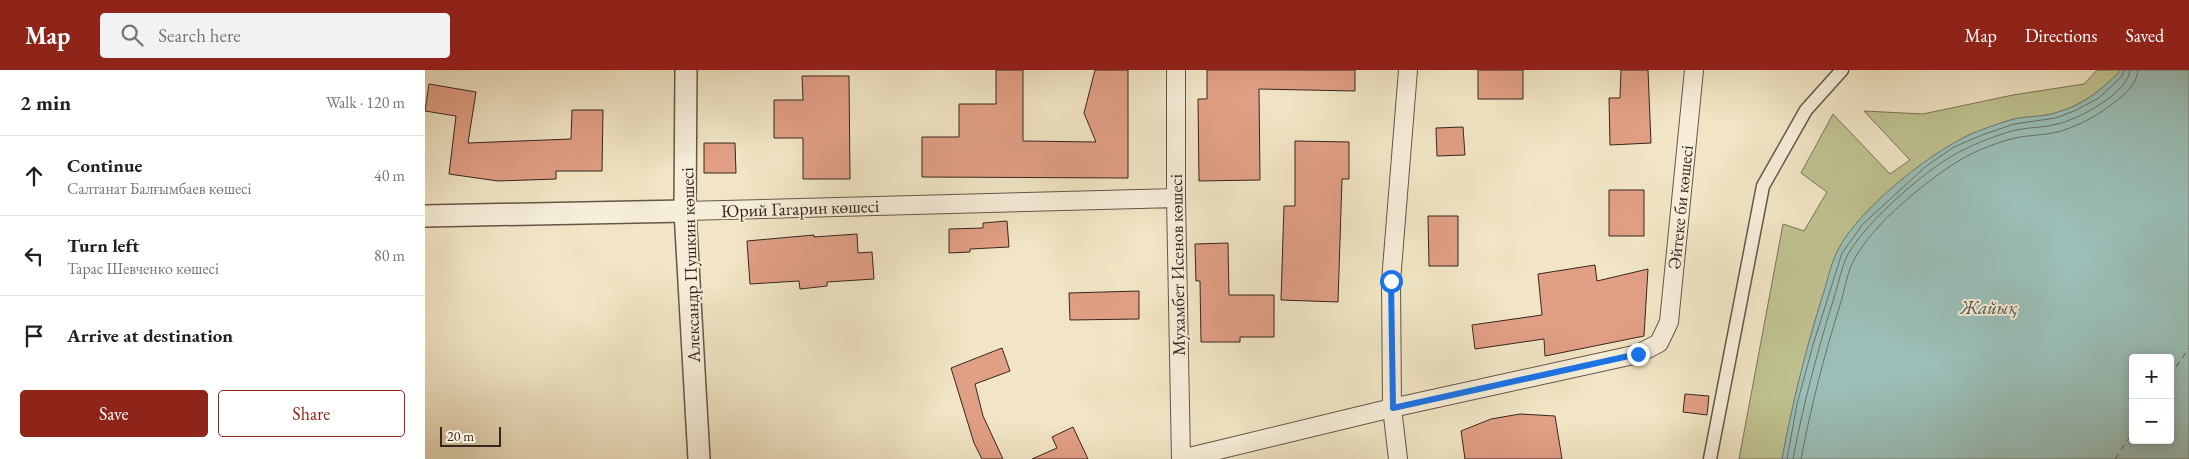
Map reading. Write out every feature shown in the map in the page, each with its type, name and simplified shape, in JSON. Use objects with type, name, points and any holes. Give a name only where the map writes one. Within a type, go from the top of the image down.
[{"type":"street","name":"Александр Пушкин көшесі","points":[[686,70],[685,211],[699,459]]},
{"type":"street","name":"Мухамбет Исенов көшесі","points":[[1176,70],[1176,198],[1181,459]]},
{"type":"street","points":[[1398,459],[1393,408],[1391,281],[1408,70]]},
{"type":"street","name":"Әйтеке би көшесі","points":[[1393,408],[1638,354],[1659,343],[1669,322],[1694,70]]},
{"type":"street","points":[[1710,459],[1763,186],[1806,110],[1842,70]]},
{"type":"street","name":"Юрий Гагарин көшесі","points":[[425,216],[1176,198]]},
{"type":"street","points":[[1181,459],[1393,408]]},
{"type":"green space","points":[[2097,70],[2121,70],[2099,91],[2065,110],[2010,120],[1981,130],[1943,149],[1901,180],[1863,216],[1848,234],[1833,262],[1804,360],[1782,459],[1739,459],[1783,224],[1804,231],[1827,192],[1801,173],[1833,114],[1890,174],[1910,160],[1864,111],[1923,114],[2013,95],[2084,84]]},
{"type":"water","name":"Жайық","points":[[2121,70],[2189,70],[2189,459],[1782,459],[1799,379],[1835,256],[1848,234],[1863,216],[1901,180],[1943,149],[1963,138],[2014,119],[2065,110],[2083,102],[2099,91]]},
{"type":"building","points":[[996,70],[1023,70],[1023,141],[1096,142],[1084,113],[1095,70],[1128,70],[1128,178],[922,177],[922,137],[959,137],[959,104],[996,104]]},
{"type":"building","points":[[1207,70],[1355,70],[1355,91],[1259,89],[1260,180],[1199,181],[1198,99],[1207,99]]},
{"type":"building","points":[[1478,70],[1523,70],[1523,99],[1478,99]]},
{"type":"building","points":[[1621,70],[1648,70],[1651,143],[1610,145],[1609,98],[1620,98]]},
{"type":"building","points":[[802,76],[849,76],[850,179],[803,179],[803,138],[774,138],[774,100],[803,100]]},
{"type":"building","points":[[429,84],[476,92],[468,143],[571,139],[572,110],[603,110],[602,171],[556,171],[556,179],[498,181],[449,174],[456,116],[425,111]]},
{"type":"building","points":[[1463,127],[1465,155],[1437,156],[1436,128]]},
{"type":"building","points":[[1295,141],[1349,142],[1349,179],[1342,179],[1338,302],[1281,300],[1284,206],[1295,206]]},
{"type":"building","points":[[704,143],[735,143],[736,173],[704,173]]},
{"type":"building","points":[[1609,190],[1644,190],[1644,236],[1609,236]]},
{"type":"building","points":[[1428,216],[1458,216],[1458,266],[1429,266]]},
{"type":"building","points":[[1007,221],[1009,247],[970,249],[970,252],[949,253],[949,229],[983,228],[983,223]]},
{"type":"building","points":[[857,234],[858,253],[872,252],[874,279],[827,282],[827,286],[800,289],[799,281],[750,284],[747,241],[814,235],[814,237]]},
{"type":"building","points":[[1228,243],[1229,295],[1274,295],[1274,337],[1240,337],[1240,342],[1201,342],[1200,281],[1196,281],[1195,244]]},
{"type":"building","points":[[1595,265],[1597,281],[1648,269],[1644,336],[1545,356],[1544,339],[1475,349],[1472,325],[1542,315],[1538,274]]},
{"type":"building","points":[[1139,291],[1139,319],[1070,320],[1069,293]]},
{"type":"building","points":[[1002,348],[1010,371],[975,384],[983,416],[1003,459],[982,459],[974,443],[951,368]]},
{"type":"building","points":[[1685,394],[1709,396],[1707,415],[1683,412]]},
{"type":"building","points":[[1520,414],[1555,416],[1562,459],[1465,459],[1461,431],[1491,419]]},
{"type":"building","points":[[1073,427],[1088,459],[1032,459],[1057,448],[1052,437]]},
{"type":"ferry route","points":[[2174,370],[2189,348]]},
{"type":"ferry route","points":[[2115,459],[2129,438]]},
{"type":"route","points":[[1391,281],[1393,408],[1638,354]]}]
